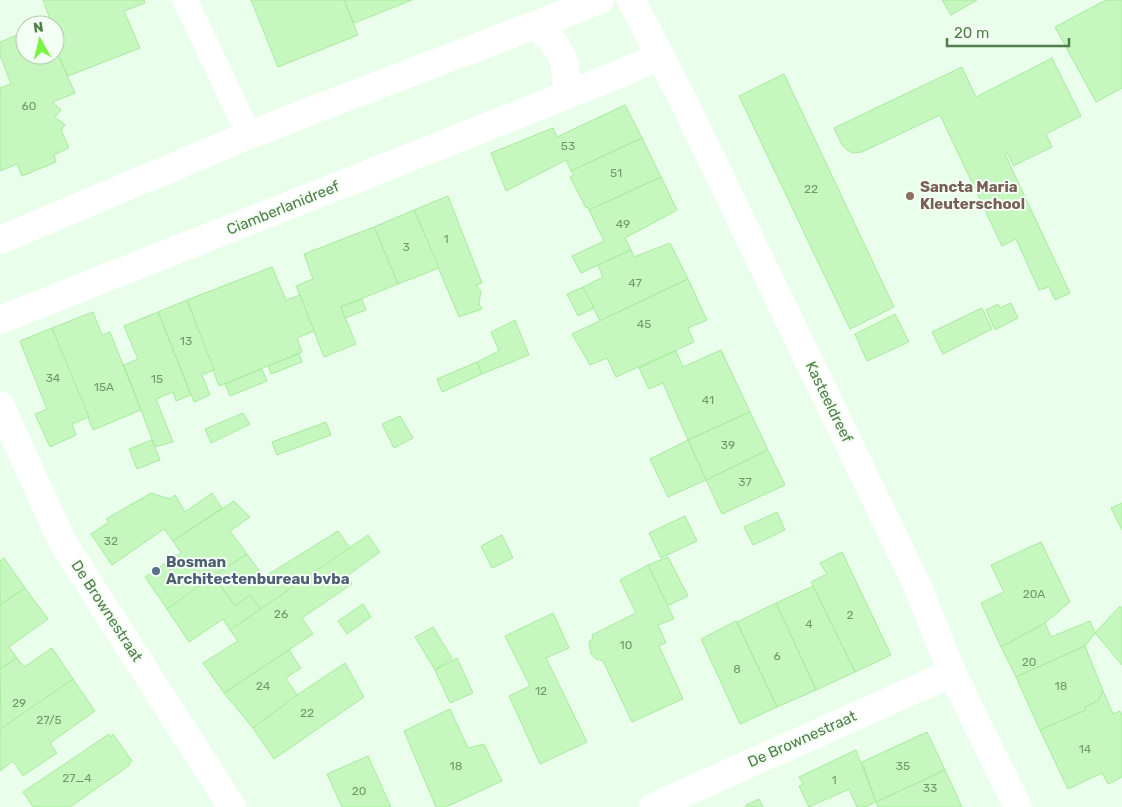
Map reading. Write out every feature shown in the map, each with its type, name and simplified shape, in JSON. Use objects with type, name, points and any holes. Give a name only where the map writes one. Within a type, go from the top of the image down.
[{"type":"street","points":[[0,240],[250,136],[600,0]]},
{"type":"street","name":"Kasteeldreef","points":[[632,0],[916,583],[952,673],[1018,807]]},
{"type":"street","points":[[535,25],[561,50],[568,75],[566,96]]},
{"type":"street","name":"Ciamberlanidreef","points":[[0,320],[566,96],[660,56]]},
{"type":"street","name":"De Brownestraat","points":[[0,405],[63,543],[232,807]]},
{"type":"street","name":"De Brownestraat","points":[[653,807],[952,673]]},
{"type":"lane","points":[[185,0],[250,136]]},
{"type":"building","points":[[43,0],[144,0],[145,3],[124,11],[140,48],[68,76],[63,65],[65,65],[65,15],[48,15]]},
{"type":"building","points":[[251,0],[344,0],[358,35],[278,67]]},
{"type":"building","points":[[344,0],[412,0],[354,23]]},
{"type":"building","points":[[942,0],[977,0],[951,15]]},
{"type":"building","points":[[1106,0],[1122,0],[1122,88],[1096,102],[1055,27]]},
{"type":"building","points":[[15,36],[15,65],[63,65],[75,93],[53,102],[61,110],[55,117],[65,125],[61,130],[69,148],[54,155],[56,162],[22,176],[17,164],[0,171],[0,88],[11,84],[0,55],[0,42]]},
{"type":"building","points":[[1052,58],[1081,116],[1046,134],[1052,147],[1014,166],[1007,153],[1005,154],[1070,293],[1055,300],[1049,287],[1039,290],[1016,239],[1002,246],[940,115],[862,152],[853,153],[847,150],[842,145],[834,128],[962,67],[976,97]]},
{"type":"building","points":[[784,74],[894,307],[850,329],[739,96]]},
{"type":"building","points":[[625,105],[642,138],[571,171],[566,160],[506,191],[491,153],[553,128],[557,137]]},
{"type":"building","points":[[642,138],[661,177],[589,210],[588,207],[586,208],[570,177],[574,175],[571,171]]},
{"type":"building","points":[[661,177],[677,210],[625,238],[631,250],[581,273],[572,256],[604,241],[589,210]]},
{"type":"building","points":[[448,196],[482,283],[476,285],[481,291],[479,304],[482,309],[459,317],[414,210]]},
{"type":"building","points":[[414,210],[439,268],[398,284],[374,227]]},
{"type":"building","points":[[374,227],[398,284],[341,307],[356,344],[324,357],[296,286],[313,279],[304,254]]},
{"type":"building","points":[[670,243],[688,279],[600,321],[583,287],[603,277],[598,265],[631,250],[634,257]]},
{"type":"building","points":[[272,267],[286,300],[300,295],[314,331],[297,338],[302,352],[219,386],[187,300]]},
{"type":"building","points":[[688,279],[707,320],[688,328],[694,342],[616,377],[607,358],[590,365],[572,334]]},
{"type":"building","points":[[583,287],[594,308],[578,316],[567,294]]},
{"type":"building","points":[[362,299],[366,310],[345,318],[341,307]]},
{"type":"building","points":[[187,300],[214,370],[202,375],[210,395],[194,402],[158,312]]},
{"type":"building","points":[[1011,303],[1018,318],[995,330],[986,310],[998,304],[1000,308]]},
{"type":"building","points":[[982,308],[992,329],[943,354],[932,332]]},
{"type":"building","points":[[93,312],[102,335],[110,332],[141,410],[93,430],[52,328]]},
{"type":"building","points":[[158,312],[191,395],[176,401],[173,392],[156,399],[173,442],[155,447],[124,365],[138,359],[124,326]]},
{"type":"building","points":[[895,314],[909,342],[867,361],[855,334]]},
{"type":"building","points":[[515,320],[529,355],[482,374],[477,362],[499,351],[491,332]]},
{"type":"building","points":[[52,328],[89,417],[72,424],[76,435],[50,447],[35,414],[47,409],[20,341]]},
{"type":"building","points":[[721,350],[750,412],[688,440],[663,383],[649,389],[639,368],[676,351],[683,367]]},
{"type":"building","points":[[299,354],[302,362],[271,374],[268,366]]},
{"type":"building","points":[[477,362],[482,374],[442,392],[437,379]]},
{"type":"building","points":[[262,369],[267,381],[230,396],[225,384]]},
{"type":"building","points":[[750,412],[768,450],[706,480],[688,440]]},
{"type":"building","points":[[243,413],[250,424],[211,443],[205,429]]},
{"type":"building","points":[[400,416],[413,438],[394,448],[382,424]]},
{"type":"building","points":[[326,422],[331,435],[277,455],[272,442]]},
{"type":"building","points":[[152,440],[160,460],[137,469],[129,449]]},
{"type":"building","points":[[688,440],[706,480],[668,497],[650,459]]},
{"type":"building","points":[[768,450],[785,485],[722,514],[706,480]]},
{"type":"building","points":[[151,493],[170,499],[175,495],[185,512],[212,493],[222,508],[173,541],[164,529],[112,565],[91,534],[109,522],[106,519]]},
{"type":"building","points":[[234,501],[250,517],[230,531],[247,554],[167,609],[145,577],[181,553],[173,541]]},
{"type":"building","points":[[1122,503],[1122,530],[1111,508]]},
{"type":"building","points":[[777,512],[785,530],[753,545],[744,527]]},
{"type":"building","points":[[685,516],[697,541],[661,558],[649,533]]},
{"type":"building","points":[[338,531],[350,548],[261,609],[250,595],[235,606],[213,576],[247,554],[264,577]]},
{"type":"building","points":[[368,535],[380,552],[347,576],[352,584],[302,618],[313,634],[224,693],[203,663],[238,641],[230,630]]},
{"type":"building","points":[[502,535],[513,558],[492,568],[481,546]]},
{"type":"building","points":[[1041,542],[1070,602],[1045,623],[1001,647],[981,603],[1004,592],[991,565]]},
{"type":"building","points":[[842,552],[891,655],[855,672],[811,582],[827,574],[820,563]]},
{"type":"building","points":[[668,557],[688,596],[667,606],[648,565]]},
{"type":"building","points":[[4,558],[25,588],[0,605],[0,561]]},
{"type":"building","points":[[648,565],[674,619],[658,625],[666,643],[659,646],[683,699],[632,722],[603,661],[596,659],[591,654],[589,642],[593,638],[592,635],[636,613],[620,580]]},
{"type":"building","points":[[213,576],[235,606],[250,595],[261,609],[230,630],[223,619],[189,642],[167,609]]},
{"type":"building","points":[[813,586],[855,672],[816,690],[776,603]]},
{"type":"building","points":[[25,588],[48,619],[9,647],[17,658],[0,669],[0,605]]},
{"type":"building","points":[[776,603],[816,690],[777,707],[737,622]]},
{"type":"building","points":[[363,604],[371,617],[347,634],[338,621]]},
{"type":"building","points":[[1120,606],[1122,608],[1122,665],[1095,633]]},
{"type":"building","points":[[553,613],[569,648],[546,658],[587,742],[540,764],[509,696],[530,686],[505,636]]},
{"type":"building","points":[[736,621],[777,707],[740,724],[701,639]]},
{"type":"building","points":[[1090,621],[1095,633],[1085,646],[1016,677],[1001,647],[1045,623],[1051,637]]},
{"type":"building","points":[[433,627],[452,658],[435,670],[415,637]]},
{"type":"building","points":[[1085,646],[1103,691],[1098,701],[1085,707],[1086,710],[1040,730],[1016,677]]},
{"type":"building","points":[[52,648],[73,679],[1,729],[0,669],[17,658],[24,667]]},
{"type":"building","points":[[289,650],[301,668],[286,678],[297,695],[253,728],[224,693]]},
{"type":"building","points":[[457,658],[473,693],[450,703],[435,670]]},
{"type":"building","points":[[345,663],[364,697],[274,759],[253,728],[297,695]]},
{"type":"building","points":[[73,679],[95,711],[50,743],[57,753],[23,776],[13,761],[0,771],[0,729]]},
{"type":"building","points":[[1103,691],[1113,714],[1120,711],[1122,716],[1122,777],[1108,784],[1102,773],[1068,789],[1040,730],[1086,710],[1085,707],[1098,701]]},
{"type":"building","points":[[450,709],[468,748],[484,744],[502,781],[446,807],[436,807],[404,731]]},
{"type":"building","points":[[927,732],[945,770],[876,802],[862,762]]},
{"type":"building","points":[[109,734],[111,737],[113,734],[132,761],[129,763],[130,765],[70,807],[33,807],[23,792]]},
{"type":"building","points":[[856,750],[876,802],[865,807],[857,807],[849,789],[809,807],[799,786],[803,784],[799,777]]},
{"type":"building","points":[[368,756],[391,807],[342,807],[327,774]]},
{"type":"building","points":[[945,770],[962,807],[878,807],[876,802]]},
{"type":"building","points":[[759,799],[763,807],[746,807],[746,805]]},
{"type":"place","name":"Sancta Maria Kleuterschool","points":[[910,196]]},
{"type":"place","name":"Bosman Architectenbureau bvba","points":[[156,571]]}]
